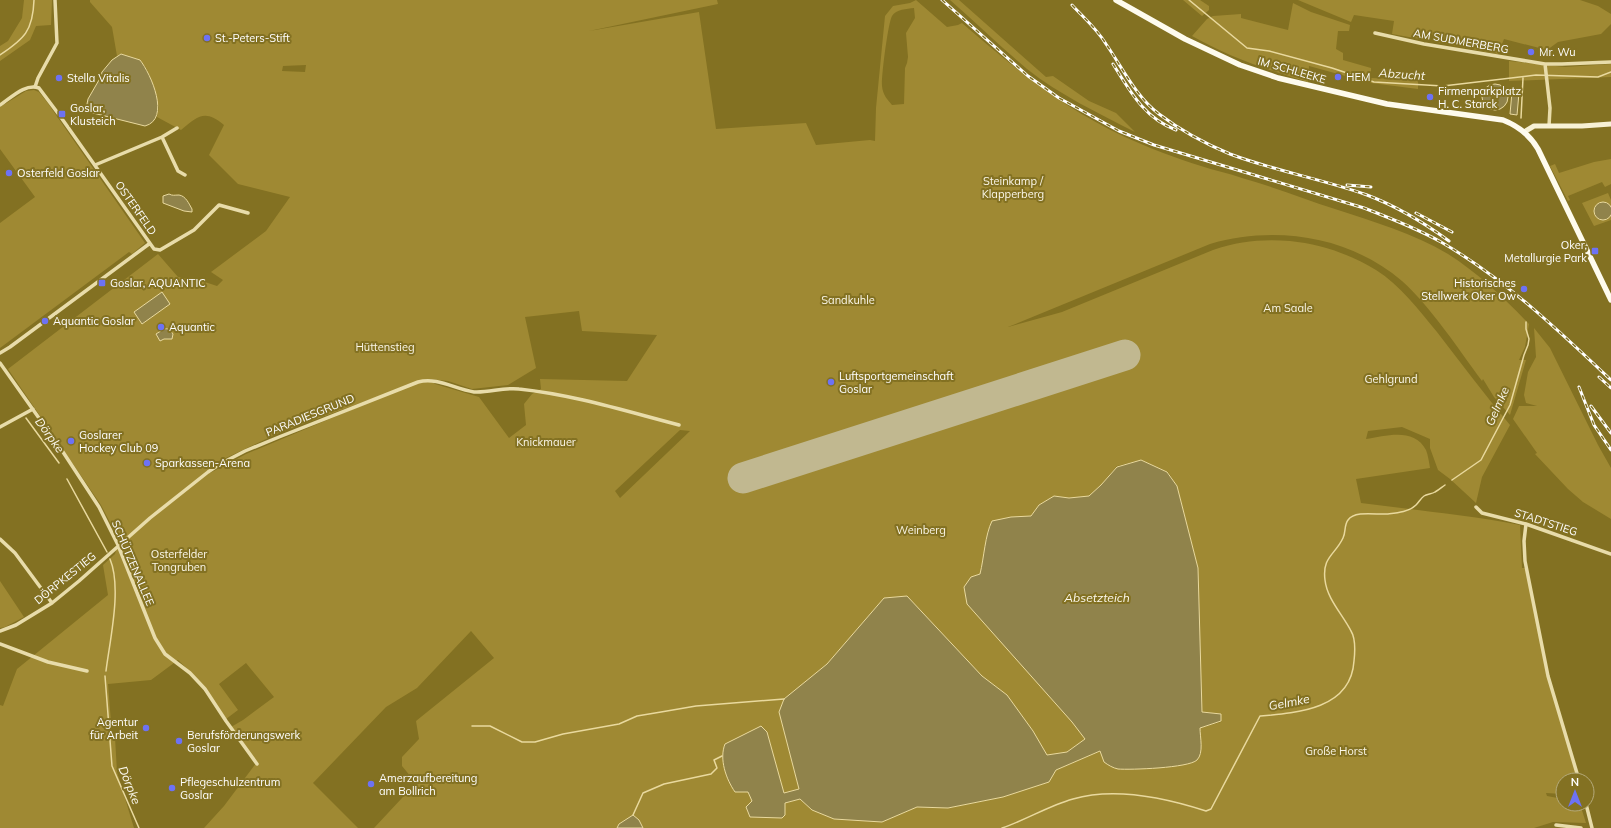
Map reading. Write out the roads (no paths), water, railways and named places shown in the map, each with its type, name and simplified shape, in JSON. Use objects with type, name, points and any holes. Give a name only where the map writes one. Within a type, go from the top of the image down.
[{"type":"main road","name":"IM SCHLEEKE","points":[[1116,0],[1191,42],[1240,65],[1278,78],[1387,104],[1503,120],[1517,127],[1524,132],[1538,149],[1611,300]]},
{"type":"main road","points":[[1524,132],[1534,126],[1582,126],[1611,124]]},
{"type":"street","points":[[0,105],[24,90],[35,87],[38,78],[57,43],[55,0]]},
{"type":"street","name":"AM SUDMERBERG","points":[[1375,33],[1424,44],[1545,64],[1611,62]]},
{"type":"street","points":[[1545,64],[1550,108],[1549,126]]},
{"type":"street","name":"OSTERFELD","points":[[0,353],[149,244],[43,92],[35,87]]},
{"type":"street","points":[[95,165],[162,137],[177,128]]},
{"type":"street","points":[[162,137],[178,171],[185,175]]},
{"type":"street","points":[[149,244],[154,249],[160,250],[194,230],[219,205],[248,214]]},
{"type":"street","name":"SCHÜTZENALLEE","points":[[0,363],[99,507],[118,545],[155,638],[162,650],[190,673],[205,689],[257,764]]},
{"type":"street","name":"PARADIESGRUND","points":[[118,545],[150,518],[220,464],[279,436],[418,382],[436,381],[475,392],[511,388],[556,394],[597,402],[679,425]]},
{"type":"street","points":[[0,427],[32,409]]},
{"type":"street","name":"STADTSTIEG","points":[[1476,507],[1482,513],[1526,524],[1611,554]]},
{"type":"street","points":[[1526,524],[1524,541],[1525,561],[1548,676],[1577,772]]},
{"type":"street","points":[[0,539],[16,552],[52,603]]},
{"type":"street","name":"DÖRPKESTIEG","points":[[0,631],[16,625],[52,603],[79,581],[118,545]]},
{"type":"street","points":[[0,644],[48,662],[87,670]]},
{"type":"street","points":[[1588,812],[1592,828]]},
{"type":"street","points":[[1556,825],[1581,828]]},
{"type":"water","points":[[121,54],[140,60],[153,85],[158,106],[157,115],[153,122],[145,126],[89,112],[86,109],[88,99],[102,72],[112,60]]},
{"type":"water","points":[[1495,84],[1504,88],[1508,97],[1504,106],[1495,110],[1486,106],[1482,97],[1486,88]]},
{"type":"water","points":[[1512,92],[1519,93],[1517,115],[1510,114]]},
{"type":"water","points":[[169,194],[184,197],[190,205],[192,212],[184,211],[163,203],[163,196]]},
{"type":"water","points":[[1603,202],[1609,205],[1612,211],[1609,217],[1603,220],[1597,217],[1594,211],[1597,205]]},
{"type":"water","points":[[162,292],[170,304],[142,324],[134,312]]},
{"type":"water","points":[[164,329],[170,330],[173,334],[172,339],[164,339],[160,341],[156,334]]},
{"type":"water","name":"Absetzteich","points":[[1141,460],[1167,472],[1177,486],[1198,568],[1202,712],[1221,714],[1221,721],[1200,728],[1201,749],[1197,760],[1192,763],[1172,767],[1118,769],[1104,762],[1100,751],[1056,770],[1049,782],[1003,797],[948,808],[917,807],[882,822],[834,819],[812,810],[800,799],[785,803],[785,815],[782,818],[750,817],[746,807],[752,801],[748,792],[735,792],[726,775],[723,762],[723,750],[725,744],[761,726],[767,732],[784,793],[799,789],[779,712],[784,699],[827,664],[884,598],[907,596],[982,676],[1007,695],[1033,731],[1047,755],[1067,752],[1085,739],[1072,722],[967,604],[964,587],[971,577],[980,574],[986,540],[992,521],[1011,517],[1031,516],[1039,505],[1054,496],[1069,498],[1089,496],[1117,467]]},
{"type":"water","points":[[633,815],[639,820],[643,828],[617,828],[619,824]]},
{"type":"waterway","name":"Abzucht","points":[[0,55],[21,39],[26,33],[32,19],[34,0]]},
{"type":"waterway","name":"Abzucht","points":[[1189,0],[1247,48],[1269,51],[1332,68],[1374,82],[1443,86],[1536,75],[1598,77],[1611,72]]},
{"type":"waterway","name":"Gelmke","points":[[1521,118],[1523,78]]},
{"type":"waterway","name":"Gelmke","points":[[1452,480],[1481,460],[1510,405],[1528,345],[1529,339],[1526,329],[1526,322]]},
{"type":"waterway","name":"Dörpke","points":[[26,418],[59,463]]},
{"type":"waterway","name":"Dörpke","points":[[67,479],[107,552]]},
{"type":"waterway","name":"Gelmke","points":[[1002,828],[1073,799],[1105,794],[1123,794],[1157,798],[1206,811],[1211,809],[1260,716],[1290,713],[1306,710],[1320,705],[1333,699],[1343,689],[1351,677],[1355,646],[1353,634],[1329,594],[1325,580],[1325,566],[1340,544],[1348,520],[1351,517],[1361,514],[1388,514],[1406,511],[1416,505],[1424,496],[1434,493],[1445,485]]},
{"type":"waterway","name":"Dörpke","points":[[106,671],[115,599],[115,584],[110,559]]},
{"type":"waterway","name":"Dörpke","points":[[105,676],[112,766],[139,828]]},
{"type":"waterway","points":[[472,726],[490,726],[522,742],[535,742],[563,734],[619,724],[637,716],[696,706],[784,699]]},
{"type":"waterway","points":[[633,815],[643,793],[664,784],[711,774],[717,768],[714,760],[722,756]]},
{"type":"railway","points":[[942,0],[1028,76],[1059,98],[1119,131],[1154,145],[1364,208],[1393,219],[1441,242],[1487,272],[1530,306],[1611,380]]},
{"type":"railway","points":[[1072,5],[1099,33],[1143,99],[1159,114],[1176,126],[1230,154],[1350,189],[1378,199],[1409,215],[1449,241]]},
{"type":"railway","points":[[1113,64],[1132,94],[1146,111],[1165,125],[1176,130]]},
{"type":"railway","points":[[1347,185],[1371,187]]},
{"type":"railway","points":[[1416,213],[1452,232]]},
{"type":"railway","points":[[1599,377],[1611,388]]},
{"type":"railway","points":[[1579,387],[1594,425],[1611,450]]},
{"type":"railway","points":[[1591,406],[1611,433]]},
{"type":"place","name":"St.-Peters-Stift","points":[[207,38]]},
{"type":"place","name":"Mr. Wu","points":[[1531,52]]},
{"type":"place","name":"HEM","points":[[1338,77]]},
{"type":"place","name":"Stella Vitalis","points":[[59,78]]},
{"type":"place","name":"Firmenparkplatz H. C. Starck","points":[[1430,97]]},
{"type":"place","name":"Goslar, Klusteich","points":[[62,114]]},
{"type":"place","name":"Osterfeld Goslar","points":[[9,173]]},
{"type":"place","name":"Oker, Metallurgie Park","points":[[1595,251]]},
{"type":"place","name":"Goslar, AQUANTIC","points":[[102,283]]},
{"type":"place","name":"Historisches Stellwerk Oker Ow","points":[[1524,289]]},
{"type":"place","name":"Aquantic Goslar","points":[[45,321]]},
{"type":"place","name":"Aquantic","points":[[161,327]]},
{"type":"place","name":"Luftsportgemeinschaft Goslar","points":[[831,382]]},
{"type":"place","name":"Goslarer Hockey Club 09","points":[[71,441]]},
{"type":"place","name":"Sparkassen-Arena","points":[[147,463]]},
{"type":"place","name":"Agentur für Arbeit","points":[[146,728]]},
{"type":"place","name":"Berufsförderungswerk Goslar","points":[[179,741]]},
{"type":"place","name":"Amerzaufbereitung am Bollrich","points":[[371,784]]},
{"type":"place","name":"Pflegeschulzentrum Goslar","points":[[172,788]]},
{"type":"park label","name":"Steinkamp / Klapperberg","points":[[1013,187]]},
{"type":"park label","name":"Sandkuhle","points":[[848,300]]},
{"type":"park label","name":"Am Saale","points":[[1288,308]]},
{"type":"park label","name":"Hüttenstieg","points":[[385,347]]},
{"type":"park label","name":"Gehlgrund","points":[[1391,379]]},
{"type":"park label","name":"Knickmauer","points":[[546,442]]},
{"type":"park label","name":"Weinberg","points":[[921,530]]},
{"type":"park label","name":"Osterfelder Tongruben","points":[[179,560]]},
{"type":"park label","name":"Große Horst","points":[[1336,751]]}]
